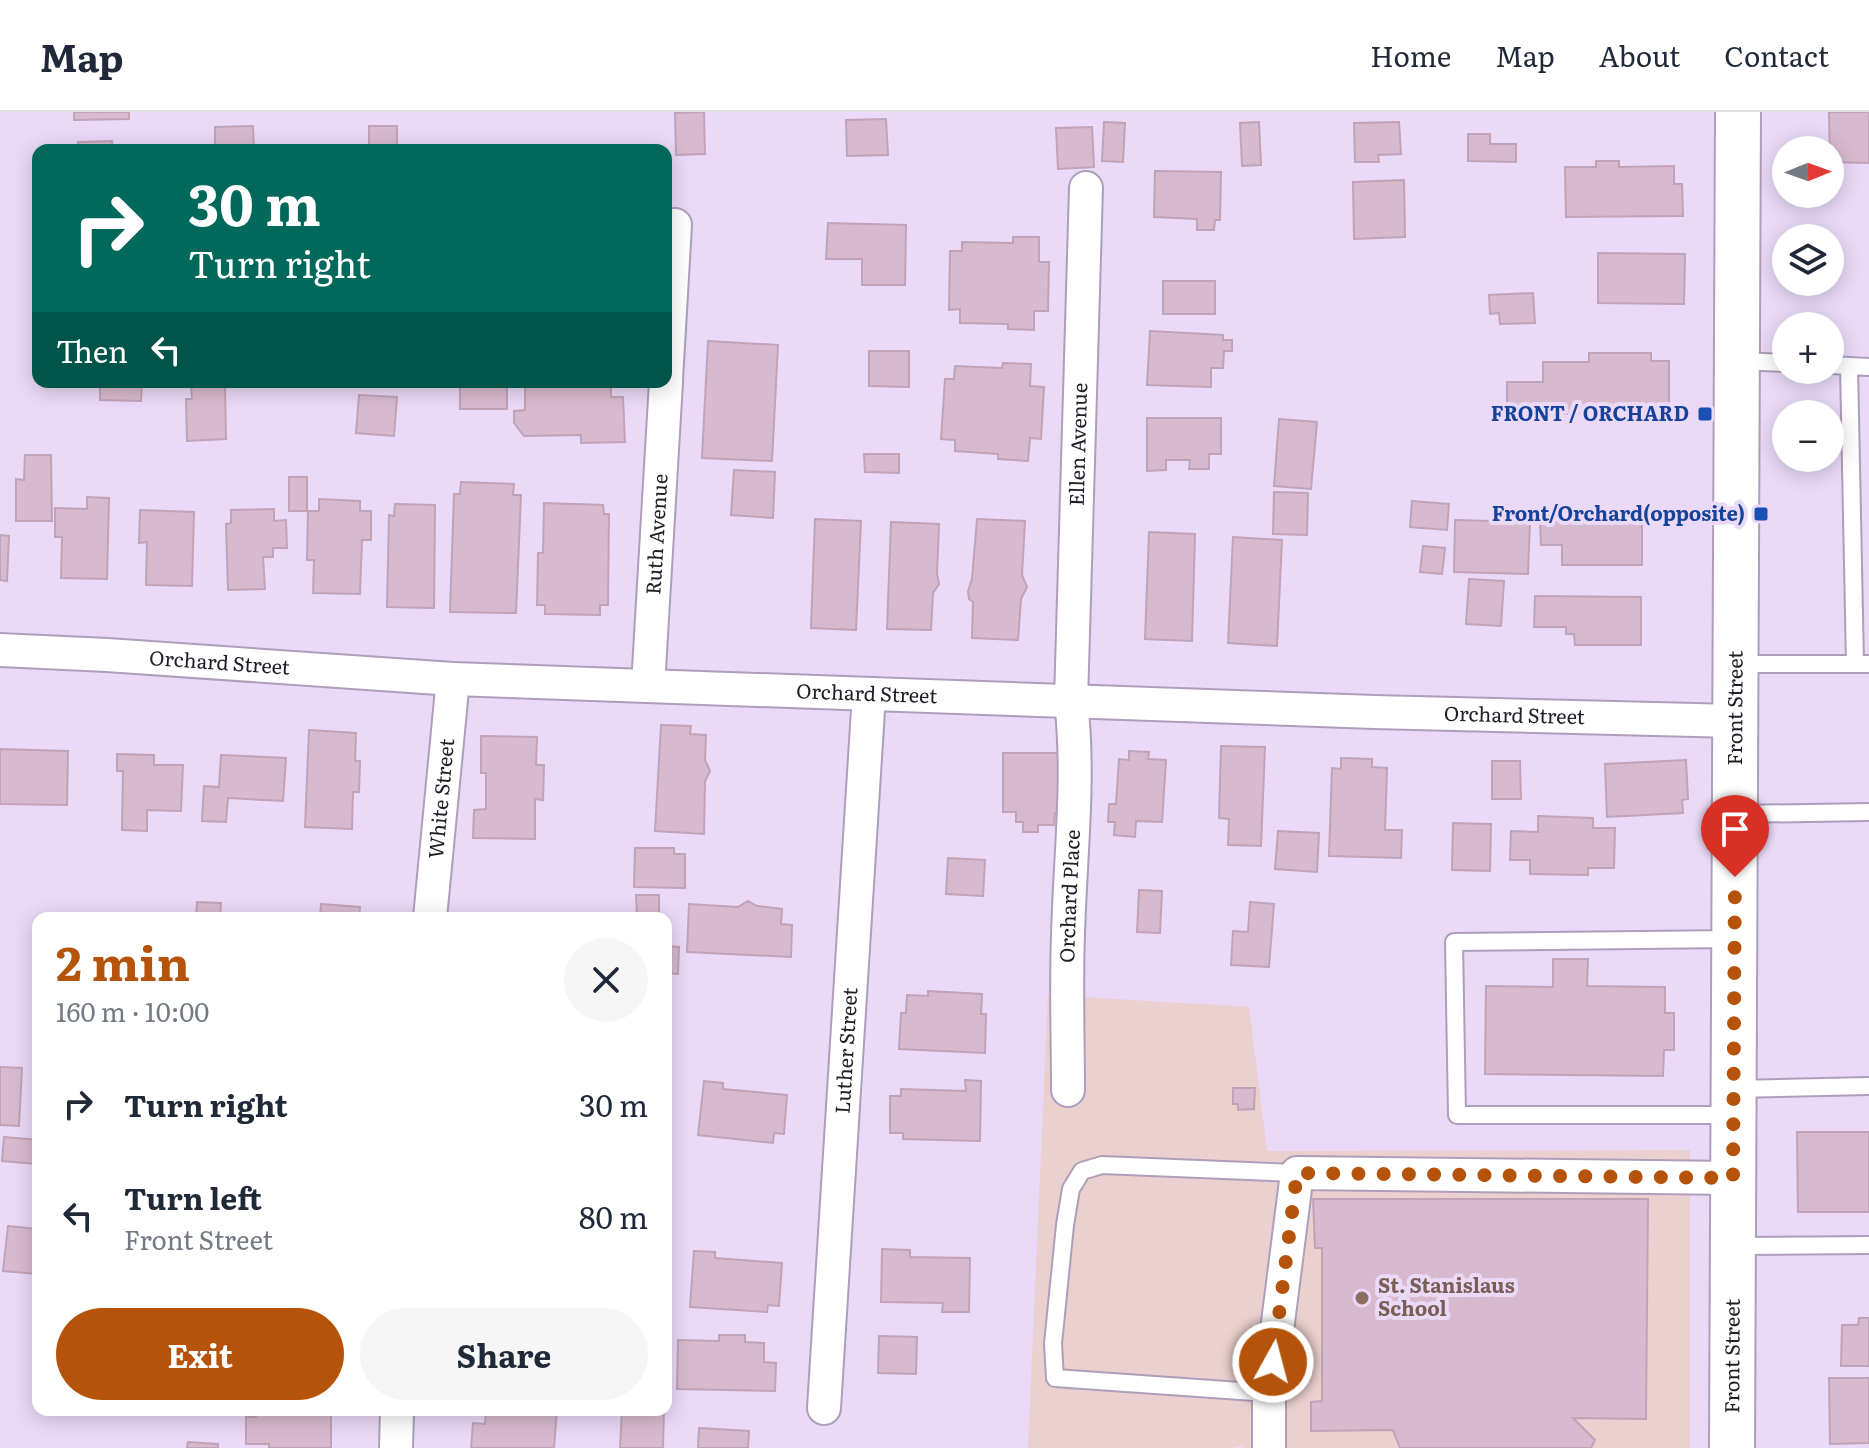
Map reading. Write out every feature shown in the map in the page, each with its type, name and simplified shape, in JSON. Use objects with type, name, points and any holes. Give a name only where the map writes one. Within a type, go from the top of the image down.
[{"type":"main road","name":"Front Street","points":[[1732,1448],[1738,112]]},
{"type":"street","name":"Ellen Avenue","points":[[1071,701],[1086,188]]},
{"type":"street","name":"Ruth Avenue","points":[[672,277],[675,225]]},
{"type":"street","name":"Ruth Avenue","points":[[648,686],[666,388]]},
{"type":"street","name":"Orchard Street","points":[[0,650],[453,679],[1374,712],[1735,721]]},
{"type":"street","name":"White Street","points":[[431,912],[453,679]]},
{"type":"street","name":"Luther Street","points":[[824,1408],[869,694]]},
{"type":"street","name":"Orchard Place","points":[[1068,1090],[1068,938],[1075,790],[1071,701]]},
{"type":"street","points":[[1269,1448],[1269,1393],[1297,1173],[1733,1178]]},
{"type":"street","points":[[396,1448],[397,1416]]},
{"type":"lane","points":[[1737,361],[1772,362]]},
{"type":"lane","points":[[1844,366],[1869,367]]},
{"type":"lane","points":[[1736,664],[1862,664],[1849,366]]},
{"type":"lane","points":[[1735,814],[1869,812]]},
{"type":"lane","points":[[1734,939],[1454,942],[1457,1115],[1574,1114],[1734,1102],[1869,1086]]},
{"type":"lane","points":[[1269,1393],[1055,1378],[1053,1344],[1065,1225],[1071,1189],[1082,1171],[1102,1165],[1297,1173]]},
{"type":"lane","points":[[1733,1246],[1869,1245]]},
{"type":"shaded area","name":"St. Stanislaus School","points":[[1048,995],[1249,1007],[1267,1151],[1690,1150],[1690,1448],[1028,1448]]},
{"type":"building","points":[[74,112],[129,112],[129,119],[74,120]]},
{"type":"building","points":[[704,112],[705,154],[676,155],[675,113]]},
{"type":"building","points":[[1829,112],[1869,112],[1869,163],[1844,162],[1844,136],[1829,136]]},
{"type":"building","points":[[886,119],[888,155],[847,156],[846,120]]},
{"type":"building","points":[[1104,122],[1125,123],[1123,162],[1102,161]]},
{"type":"building","points":[[1259,122],[1261,165],[1242,166],[1240,123]]},
{"type":"building","points":[[1399,122],[1401,154],[1378,155],[1379,162],[1355,162],[1354,123]]},
{"type":"building","points":[[253,126],[254,144],[215,144],[215,127]]},
{"type":"building","points":[[369,126],[397,126],[397,144],[369,144]]},
{"type":"building","points":[[1092,127],[1094,167],[1058,169],[1056,128]]},
{"type":"building","points":[[1468,134],[1490,134],[1490,144],[1516,144],[1516,162],[1468,161]]},
{"type":"building","points":[[112,141],[112,144],[78,144]]},
{"type":"building","points":[[1596,161],[1619,161],[1619,167],[1674,166],[1674,184],[1682,184],[1683,216],[1566,217],[1565,167],[1596,167]]},
{"type":"building","points":[[1155,171],[1221,172],[1220,220],[1215,220],[1214,230],[1197,230],[1197,219],[1154,217]]},
{"type":"building","points":[[1404,180],[1405,237],[1354,239],[1353,182]]},
{"type":"building","points":[[828,223],[906,225],[905,285],[862,285],[862,259],[826,259]]},
{"type":"building","points":[[1013,237],[1039,237],[1039,262],[1049,262],[1048,311],[1034,311],[1034,330],[1008,329],[1008,324],[960,323],[960,309],[949,310],[950,251],[962,251],[962,242],[1013,243]]},
{"type":"building","points":[[1598,253],[1685,254],[1684,304],[1598,303]]},
{"type":"building","points":[[1163,281],[1215,281],[1215,314],[1163,314]]},
{"type":"building","points":[[1533,293],[1535,323],[1500,324],[1499,313],[1490,314],[1489,295]]},
{"type":"building","points":[[1150,331],[1223,335],[1223,340],[1232,340],[1232,351],[1224,351],[1223,368],[1211,368],[1211,387],[1147,385]]},
{"type":"building","points":[[708,341],[778,345],[772,461],[702,458]]},
{"type":"building","points":[[869,351],[909,351],[909,387],[869,386]]},
{"type":"building","points":[[1589,353],[1651,353],[1651,361],[1669,361],[1669,406],[1587,407],[1587,414],[1507,414],[1507,382],[1543,382],[1543,362],[1589,362]]},
{"type":"building","points":[[1003,363],[1031,364],[1030,386],[1044,387],[1041,439],[1030,438],[1028,461],[998,459],[998,454],[955,451],[955,440],[941,439],[945,379],[954,379],[955,366],[1002,368]]},
{"type":"building","points":[[100,388],[142,388],[141,401],[100,400]]},
{"type":"building","points":[[191,388],[225,388],[226,439],[187,441],[186,399],[192,399]]},
{"type":"building","points":[[460,388],[507,388],[507,409],[460,409]]},
{"type":"building","points":[[525,388],[611,388],[611,397],[623,397],[625,442],[581,443],[581,435],[524,436],[514,423],[514,411],[525,410]]},
{"type":"building","points":[[359,395],[397,397],[394,436],[356,433]]},
{"type":"building","points":[[1147,418],[1221,418],[1221,454],[1209,454],[1209,469],[1189,469],[1190,460],[1166,460],[1166,470],[1147,471]]},
{"type":"building","points":[[1279,419],[1317,422],[1311,489],[1274,486]]},
{"type":"building","points":[[864,454],[899,454],[899,473],[865,472]]},
{"type":"building","points":[[25,455],[51,455],[52,521],[16,521],[16,479],[24,480]]},
{"type":"building","points":[[734,470],[775,472],[773,518],[731,515]]},
{"type":"building","points":[[289,477],[307,477],[307,511],[289,511]]},
{"type":"building","points":[[461,482],[514,484],[513,495],[521,495],[516,613],[450,612],[454,494],[460,494]]},
{"type":"building","points":[[1274,492],[1308,493],[1307,535],[1273,534]]},
{"type":"building","points":[[87,497],[109,498],[107,579],[61,578],[62,537],[55,537],[55,508],[87,509]]},
{"type":"building","points":[[319,499],[360,501],[360,511],[371,511],[371,540],[362,540],[360,594],[313,593],[314,560],[307,560],[308,511],[319,511]]},
{"type":"building","points":[[1412,501],[1449,504],[1447,530],[1410,527]]},
{"type":"building","points":[[544,503],[603,505],[604,514],[609,514],[608,605],[600,605],[600,615],[545,614],[545,605],[537,605],[538,553],[543,553]]},
{"type":"building","points":[[395,504],[435,505],[434,608],[387,607],[389,515],[394,516]]},
{"type":"building","points":[[274,509],[274,521],[286,520],[287,548],[273,548],[273,557],[263,557],[265,589],[228,590],[226,524],[231,523],[231,510]]},
{"type":"building","points":[[140,510],[194,512],[192,586],[146,585],[147,542],[139,543]]},
{"type":"building","points":[[1561,513],[1596,513],[1596,520],[1642,520],[1642,565],[1562,565],[1562,545],[1541,545],[1540,522],[1561,521]]},
{"type":"building","points":[[815,519],[861,521],[856,630],[811,628]]},
{"type":"building","points":[[977,519],[1025,521],[1022,575],[1027,587],[1021,599],[1018,640],[972,638],[973,602],[969,599],[968,591],[972,579]]},
{"type":"building","points":[[1455,520],[1530,522],[1528,574],[1454,572]]},
{"type":"building","points":[[891,522],[939,524],[939,584],[933,593],[931,630],[887,629]]},
{"type":"building","points":[[1149,532],[1195,534],[1192,641],[1145,639]]},
{"type":"building","points":[[0,535],[9,536],[7,581],[0,580]]},
{"type":"building","points":[[1233,537],[1282,540],[1277,646],[1228,643]]},
{"type":"building","points":[[1423,546],[1445,548],[1442,574],[1420,572]]},
{"type":"building","points":[[1469,579],[1504,581],[1501,626],[1466,624]]},
{"type":"building","points":[[1535,596],[1641,597],[1641,645],[1575,645],[1574,634],[1566,634],[1566,627],[1534,627]]},
{"type":"building","points":[[661,725],[691,726],[690,734],[706,735],[705,760],[710,771],[705,781],[704,834],[655,831]]},
{"type":"building","points":[[309,730],[356,733],[355,761],[360,761],[359,792],[353,792],[352,829],[305,827]]},
{"type":"building","points":[[481,736],[537,737],[536,765],[544,765],[543,800],[535,799],[535,839],[473,838],[474,810],[486,809],[486,773],[481,773]]},
{"type":"building","points":[[1221,746],[1265,747],[1261,846],[1228,845],[1229,819],[1219,818]]},
{"type":"building","points":[[0,749],[68,751],[67,805],[0,804]]},
{"type":"building","points":[[1129,751],[1149,752],[1148,759],[1166,760],[1162,822],[1136,821],[1135,837],[1114,835],[1115,822],[1108,822],[1109,804],[1116,804],[1119,759],[1129,760]]},
{"type":"building","points":[[1003,753],[1060,753],[1060,813],[1055,813],[1054,825],[1038,825],[1038,832],[1023,832],[1023,822],[1016,822],[1016,812],[1003,812]]},
{"type":"building","points":[[117,754],[154,755],[154,765],[183,765],[181,811],[147,810],[147,831],[122,830],[123,771],[117,771]]},
{"type":"building","points":[[221,755],[286,758],[283,801],[228,798],[226,822],[202,821],[204,786],[219,787]]},
{"type":"building","points":[[1341,758],[1372,759],[1372,767],[1387,768],[1385,830],[1402,830],[1401,858],[1329,856],[1332,768],[1341,769]]},
{"type":"building","points":[[1686,760],[1688,799],[1682,800],[1683,813],[1607,817],[1605,764]]},
{"type":"building","points":[[1492,761],[1520,761],[1521,799],[1492,799]]},
{"type":"building","points":[[1538,816],[1593,818],[1593,828],[1615,828],[1614,868],[1588,868],[1588,875],[1530,874],[1530,860],[1510,860],[1511,831],[1538,832]]},
{"type":"building","points":[[1453,823],[1491,824],[1490,871],[1452,870]]},
{"type":"building","points":[[1278,831],[1319,833],[1317,872],[1275,869]]},
{"type":"building","points":[[635,848],[674,848],[674,854],[685,854],[685,888],[634,887]]},
{"type":"building","points":[[948,858],[985,860],[983,896],[946,894]]},
{"type":"building","points":[[1139,890],[1162,891],[1160,933],[1137,932]]},
{"type":"building","points":[[636,895],[659,895],[659,912],[637,912]]},
{"type":"building","points":[[748,901],[757,906],[782,909],[781,924],[792,925],[791,957],[687,952],[689,904],[738,907]]},
{"type":"building","points":[[197,902],[221,903],[220,912],[196,912]]},
{"type":"building","points":[[1250,902],[1274,904],[1269,967],[1231,965],[1233,931],[1248,932]]},
{"type":"building","points":[[321,904],[360,907],[360,912],[320,912]]},
{"type":"building","points":[[672,946],[679,947],[678,974],[672,974]]},
{"type":"building","points":[[1553,959],[1588,959],[1587,986],[1665,987],[1665,1013],[1674,1013],[1674,1050],[1664,1050],[1663,1076],[1485,1074],[1486,986],[1553,987]]},
{"type":"building","points":[[928,991],[982,994],[981,1014],[986,1014],[985,1053],[899,1049],[901,1013],[906,1013],[907,995],[928,996]]},
{"type":"building","points":[[0,1067],[22,1068],[19,1126],[0,1125]]},
{"type":"building","points":[[965,1080],[981,1081],[980,1141],[903,1139],[903,1133],[890,1133],[890,1096],[901,1096],[901,1089],[966,1091]]},
{"type":"building","points":[[704,1081],[723,1083],[723,1089],[787,1095],[784,1134],[774,1133],[773,1143],[698,1135]]},
{"type":"building","points":[[1233,1088],[1255,1088],[1254,1109],[1238,1110],[1238,1104],[1233,1104]]},
{"type":"building","points":[[1797,1132],[1869,1132],[1869,1212],[1798,1212]]},
{"type":"building","points":[[4,1137],[32,1139],[32,1164],[2,1161]]},
{"type":"building","points":[[1313,1199],[1648,1199],[1646,1419],[1573,1418],[1595,1440],[1591,1448],[1400,1448],[1393,1430],[1311,1431],[1311,1402],[1322,1401],[1322,1248],[1315,1248]]},
{"type":"building","points":[[8,1226],[32,1228],[32,1273],[3,1271]]},
{"type":"building","points":[[882,1249],[910,1250],[910,1257],[970,1258],[969,1312],[942,1312],[943,1303],[881,1302]]},
{"type":"building","points":[[694,1251],[715,1252],[715,1258],[782,1263],[779,1306],[768,1305],[767,1312],[690,1307]]},
{"type":"building","points":[[1859,1318],[1869,1318],[1869,1366],[1841,1366],[1842,1325],[1858,1325]]},
{"type":"building","points":[[719,1335],[745,1335],[745,1342],[764,1343],[764,1362],[776,1363],[775,1391],[677,1389],[678,1340],[719,1341]]},
{"type":"building","points":[[879,1336],[917,1337],[916,1374],[878,1373]]},
{"type":"building","points":[[1829,1378],[1869,1378],[1869,1443],[1830,1444]]},
{"type":"building","points":[[331,1416],[331,1448],[269,1448],[269,1444],[246,1444],[246,1417]]},
{"type":"building","points":[[486,1416],[557,1416],[554,1448],[471,1448],[473,1423],[485,1424]]},
{"type":"building","points":[[622,1416],[664,1416],[663,1448],[620,1448]]},
{"type":"building","points":[[699,1428],[749,1431],[748,1448],[698,1448]]},
{"type":"building","points":[[188,1442],[218,1444],[218,1448],[187,1448]]},
{"type":"place","name":"FRONT / ORCHARD","points":[[1705,414]]},
{"type":"place","name":"Front/Orchard(opposite)","points":[[1761,514]]},
{"type":"place","name":"St. Stanislaus School","points":[[1362,1298]]},
{"type":"route","points":[[1273,1362],[1297,1173],[1733,1178],[1735,877]]}]
